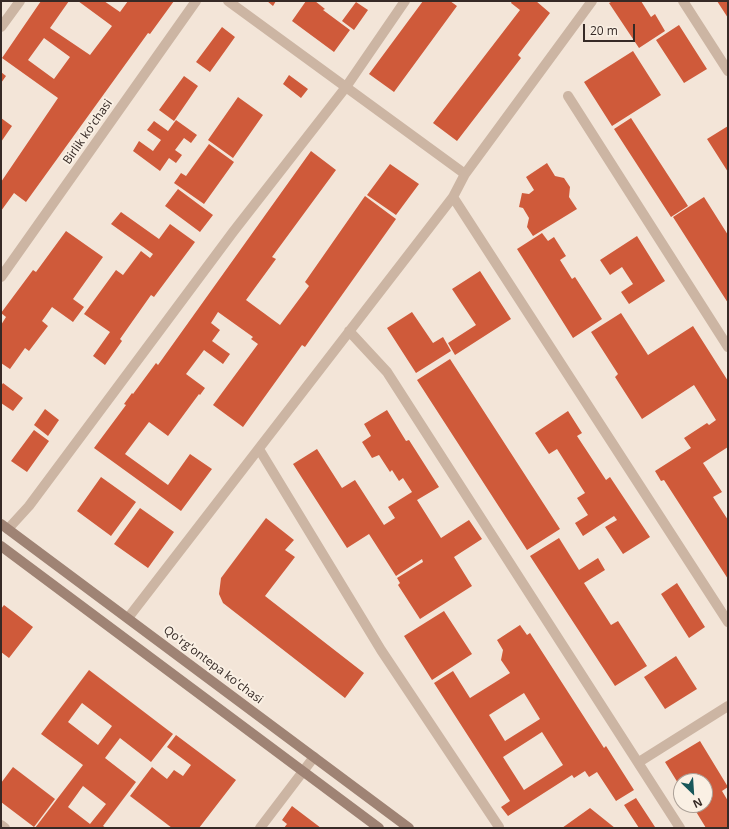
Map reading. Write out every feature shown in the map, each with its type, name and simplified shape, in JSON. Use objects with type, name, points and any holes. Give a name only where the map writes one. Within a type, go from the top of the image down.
[{"type":"main road","name":"Qoʻrgʻontepa koʻchasi","points":[[4,526],[409,828]]},
{"type":"main road","points":[[1,546],[379,828]]},
{"type":"street","points":[[1,27],[20,1]]},
{"type":"street","name":"Birlik koʻchasi","points":[[1,277],[196,1]]},
{"type":"street","points":[[228,1],[465,174]]},
{"type":"street","points":[[4,526],[29,506],[233,232],[346,87],[405,1]]},
{"type":"street","points":[[128,618],[453,197],[465,174],[592,1]]},
{"type":"street","points":[[683,1],[728,71]]},
{"type":"street","points":[[568,96],[728,347]]},
{"type":"street","points":[[453,197],[728,622]]},
{"type":"street","points":[[349,331],[387,372],[680,828]]},
{"type":"street","points":[[259,449],[381,650],[499,827]]},
{"type":"street","points":[[639,762],[728,706]]},
{"type":"street","points":[[260,828],[314,757]]},
{"type":"street","points":[[1,825],[5,828]]},
{"type":"building","points":[[41,1],[69,1],[50,28],[90,55],[112,26],[78,1],[104,1],[120,12],[128,1],[174,1],[150,34],[148,33],[26,202],[14,193],[1,211],[1,182],[58,98],[2,58]],"holes":[[[44,38],[70,57],[54,79],[28,60]]]},
{"type":"building","points":[[267,1],[276,1],[273,6]]},
{"type":"building","points":[[306,1],[315,1],[325,9],[323,10],[350,30],[334,52],[292,21]]},
{"type":"building","points":[[423,1],[450,1],[457,6],[394,92],[369,74]]},
{"type":"building","points":[[512,1],[536,1],[550,13],[518,55],[521,58],[457,141],[433,123],[520,10],[511,3]]},
{"type":"building","points":[[613,1],[641,1],[651,17],[655,14],[665,31],[639,48],[609,3]]},
{"type":"building","points":[[717,1],[728,1],[728,18]]},
{"type":"building","points":[[356,2],[368,10],[354,30],[342,21]]},
{"type":"building","points":[[679,25],[707,69],[684,83],[656,40]]},
{"type":"building","points":[[222,27],[235,37],[210,72],[196,62]]},
{"type":"building","points":[[633,51],[661,95],[612,126],[584,82]]},
{"type":"building","points":[[1,72],[6,76],[1,83]]},
{"type":"building","points":[[289,75],[308,89],[301,98],[283,84]]},
{"type":"building","points":[[184,76],[198,86],[174,121],[159,110]]},
{"type":"building","points":[[238,97],[263,115],[233,158],[208,140]]},
{"type":"building","points":[[1,118],[12,126],[1,142]]},
{"type":"building","points":[[631,118],[688,206],[671,217],[614,129]]},
{"type":"building","points":[[176,120],[197,135],[191,143],[184,138],[175,150],[182,155],[176,163],[169,158],[160,171],[133,151],[139,141],[153,151],[161,140],[147,130],[154,121],[168,131]]},
{"type":"building","points":[[728,126],[728,172],[707,139]]},
{"type":"building","points":[[209,144],[234,162],[204,204],[174,183],[181,173],[186,176]]},
{"type":"building","points":[[311,151],[336,170],[272,257],[276,259],[246,300],[280,325],[309,286],[305,282],[365,196],[396,219],[305,347],[302,345],[243,427],[213,405],[258,344],[251,339],[253,337],[218,312],[211,323],[220,330],[212,341],[230,354],[223,364],[204,350],[186,374],[205,388],[200,395],[199,394],[168,436],[149,422],[125,454],[168,485],[190,454],[212,469],[181,511],[94,448],[126,405],[124,404],[132,393],[133,394],[156,363],[158,365]]},
{"type":"building","points":[[547,163],[555,176],[564,178],[570,187],[569,197],[577,209],[533,236],[527,227],[529,218],[523,208],[519,207],[522,193],[529,194],[534,190],[526,177]]},
{"type":"building","points":[[390,164],[419,184],[396,215],[367,195]]},
{"type":"building","points":[[178,189],[213,215],[200,232],[165,206]]},
{"type":"building","points":[[704,197],[728,235],[728,303],[673,217]]},
{"type":"building","points":[[121,212],[159,239],[170,224],[195,242],[154,297],[151,295],[120,339],[122,341],[105,365],[93,356],[110,332],[84,314],[116,270],[123,275],[141,251],[150,258],[153,254],[111,224]]},
{"type":"building","points":[[66,231],[103,257],[73,299],[84,307],[73,322],[52,307],[42,321],[48,326],[29,351],[25,348],[10,369],[1,363],[1,325],[6,317],[1,313],[33,270],[36,272]]},
{"type":"building","points":[[542,233],[548,241],[554,237],[566,256],[560,260],[572,279],[575,277],[602,319],[573,338],[517,249]]},
{"type":"building","points":[[637,236],[665,281],[629,304],[621,292],[633,284],[622,267],[610,275],[600,260]]},
{"type":"building","points":[[480,271],[511,319],[455,355],[448,343],[476,325],[452,289]]},
{"type":"building","points":[[412,312],[433,343],[443,337],[451,351],[416,373],[387,328]]},
{"type":"building","points":[[621,313],[648,355],[693,326],[728,381],[728,447],[703,463],[722,492],[713,497],[728,520],[728,579],[664,480],[661,481],[655,471],[691,448],[684,438],[707,423],[709,425],[716,420],[694,385],[642,419],[615,377],[618,374],[591,332]]},
{"type":"building","points":[[450,359],[560,529],[527,550],[417,380]]},
{"type":"building","points":[[3,383],[23,398],[13,411],[1,403],[1,386]]},
{"type":"building","points":[[45,409],[59,420],[48,436],[34,425]]},
{"type":"building","points":[[387,410],[406,441],[409,440],[439,487],[417,500],[441,538],[469,520],[482,539],[454,557],[472,586],[420,619],[398,585],[400,583],[397,578],[423,562],[422,559],[396,576],[369,534],[347,548],[293,464],[317,449],[342,488],[355,480],[384,525],[395,518],[388,507],[412,492],[403,478],[399,481],[392,470],[390,472],[379,455],[372,458],[362,442],[371,436],[364,424]]},
{"type":"building","points":[[568,411],[582,433],[577,436],[606,480],[610,477],[650,537],[623,554],[605,527],[617,520],[614,516],[583,536],[575,523],[588,515],[577,498],[585,493],[557,449],[549,454],[535,433]]},
{"type":"building","points":[[34,430],[49,441],[27,472],[11,461]]},
{"type":"building","points":[[101,477],[136,502],[111,536],[77,511]]},
{"type":"building","points":[[140,508],[174,532],[148,568],[114,544]]},
{"type":"building","points":[[266,518],[294,540],[285,550],[295,557],[265,596],[364,673],[345,698],[223,603],[219,594],[221,578]]},
{"type":"building","points":[[559,538],[579,570],[598,558],[605,570],[584,583],[611,625],[618,621],[647,666],[615,686],[530,556]]},
{"type":"building","points":[[677,583],[705,627],[689,638],[661,594]]},
{"type":"building","points":[[4,605],[33,627],[9,658],[1,652],[1,609]]},
{"type":"building","points":[[444,611],[472,654],[432,680],[404,636]]},
{"type":"building","points":[[520,625],[527,635],[530,633],[604,748],[606,746],[634,790],[616,801],[597,772],[589,777],[585,771],[574,778],[572,775],[508,816],[501,807],[510,801],[434,683],[453,671],[470,698],[510,673],[501,660],[503,650],[497,640]],"holes":[[[524,693],[540,719],[505,741],[489,715]],[[542,732],[563,765],[524,790],[503,757]]]},
{"type":"building","points":[[676,656],[697,689],[665,709],[644,677]]},
{"type":"building","points":[[89,670],[173,734],[151,762],[120,738],[105,758],[136,782],[103,826],[106,828],[35,828],[83,765],[41,734]],"holes":[[[82,703],[112,726],[98,745],[68,722]],[[83,786],[106,804],[90,824],[68,807]]]},
{"type":"building","points":[[176,735],[236,780],[199,828],[172,828],[130,796],[152,767],[167,779],[174,770],[183,776],[191,765],[167,747]]},
{"type":"building","points":[[700,741],[728,787],[722,791],[728,801],[728,828],[706,828],[697,813],[713,813],[713,773],[673,773],[673,775],[665,762]]},
{"type":"building","points":[[13,767],[55,799],[34,827],[1,802],[1,783]]},
{"type":"building","points":[[636,798],[655,827],[654,828],[639,828],[624,805]]},
{"type":"building","points":[[292,806],[321,828],[284,828],[287,824],[282,820]]},
{"type":"building","points":[[590,808],[615,828],[562,828]]}]
